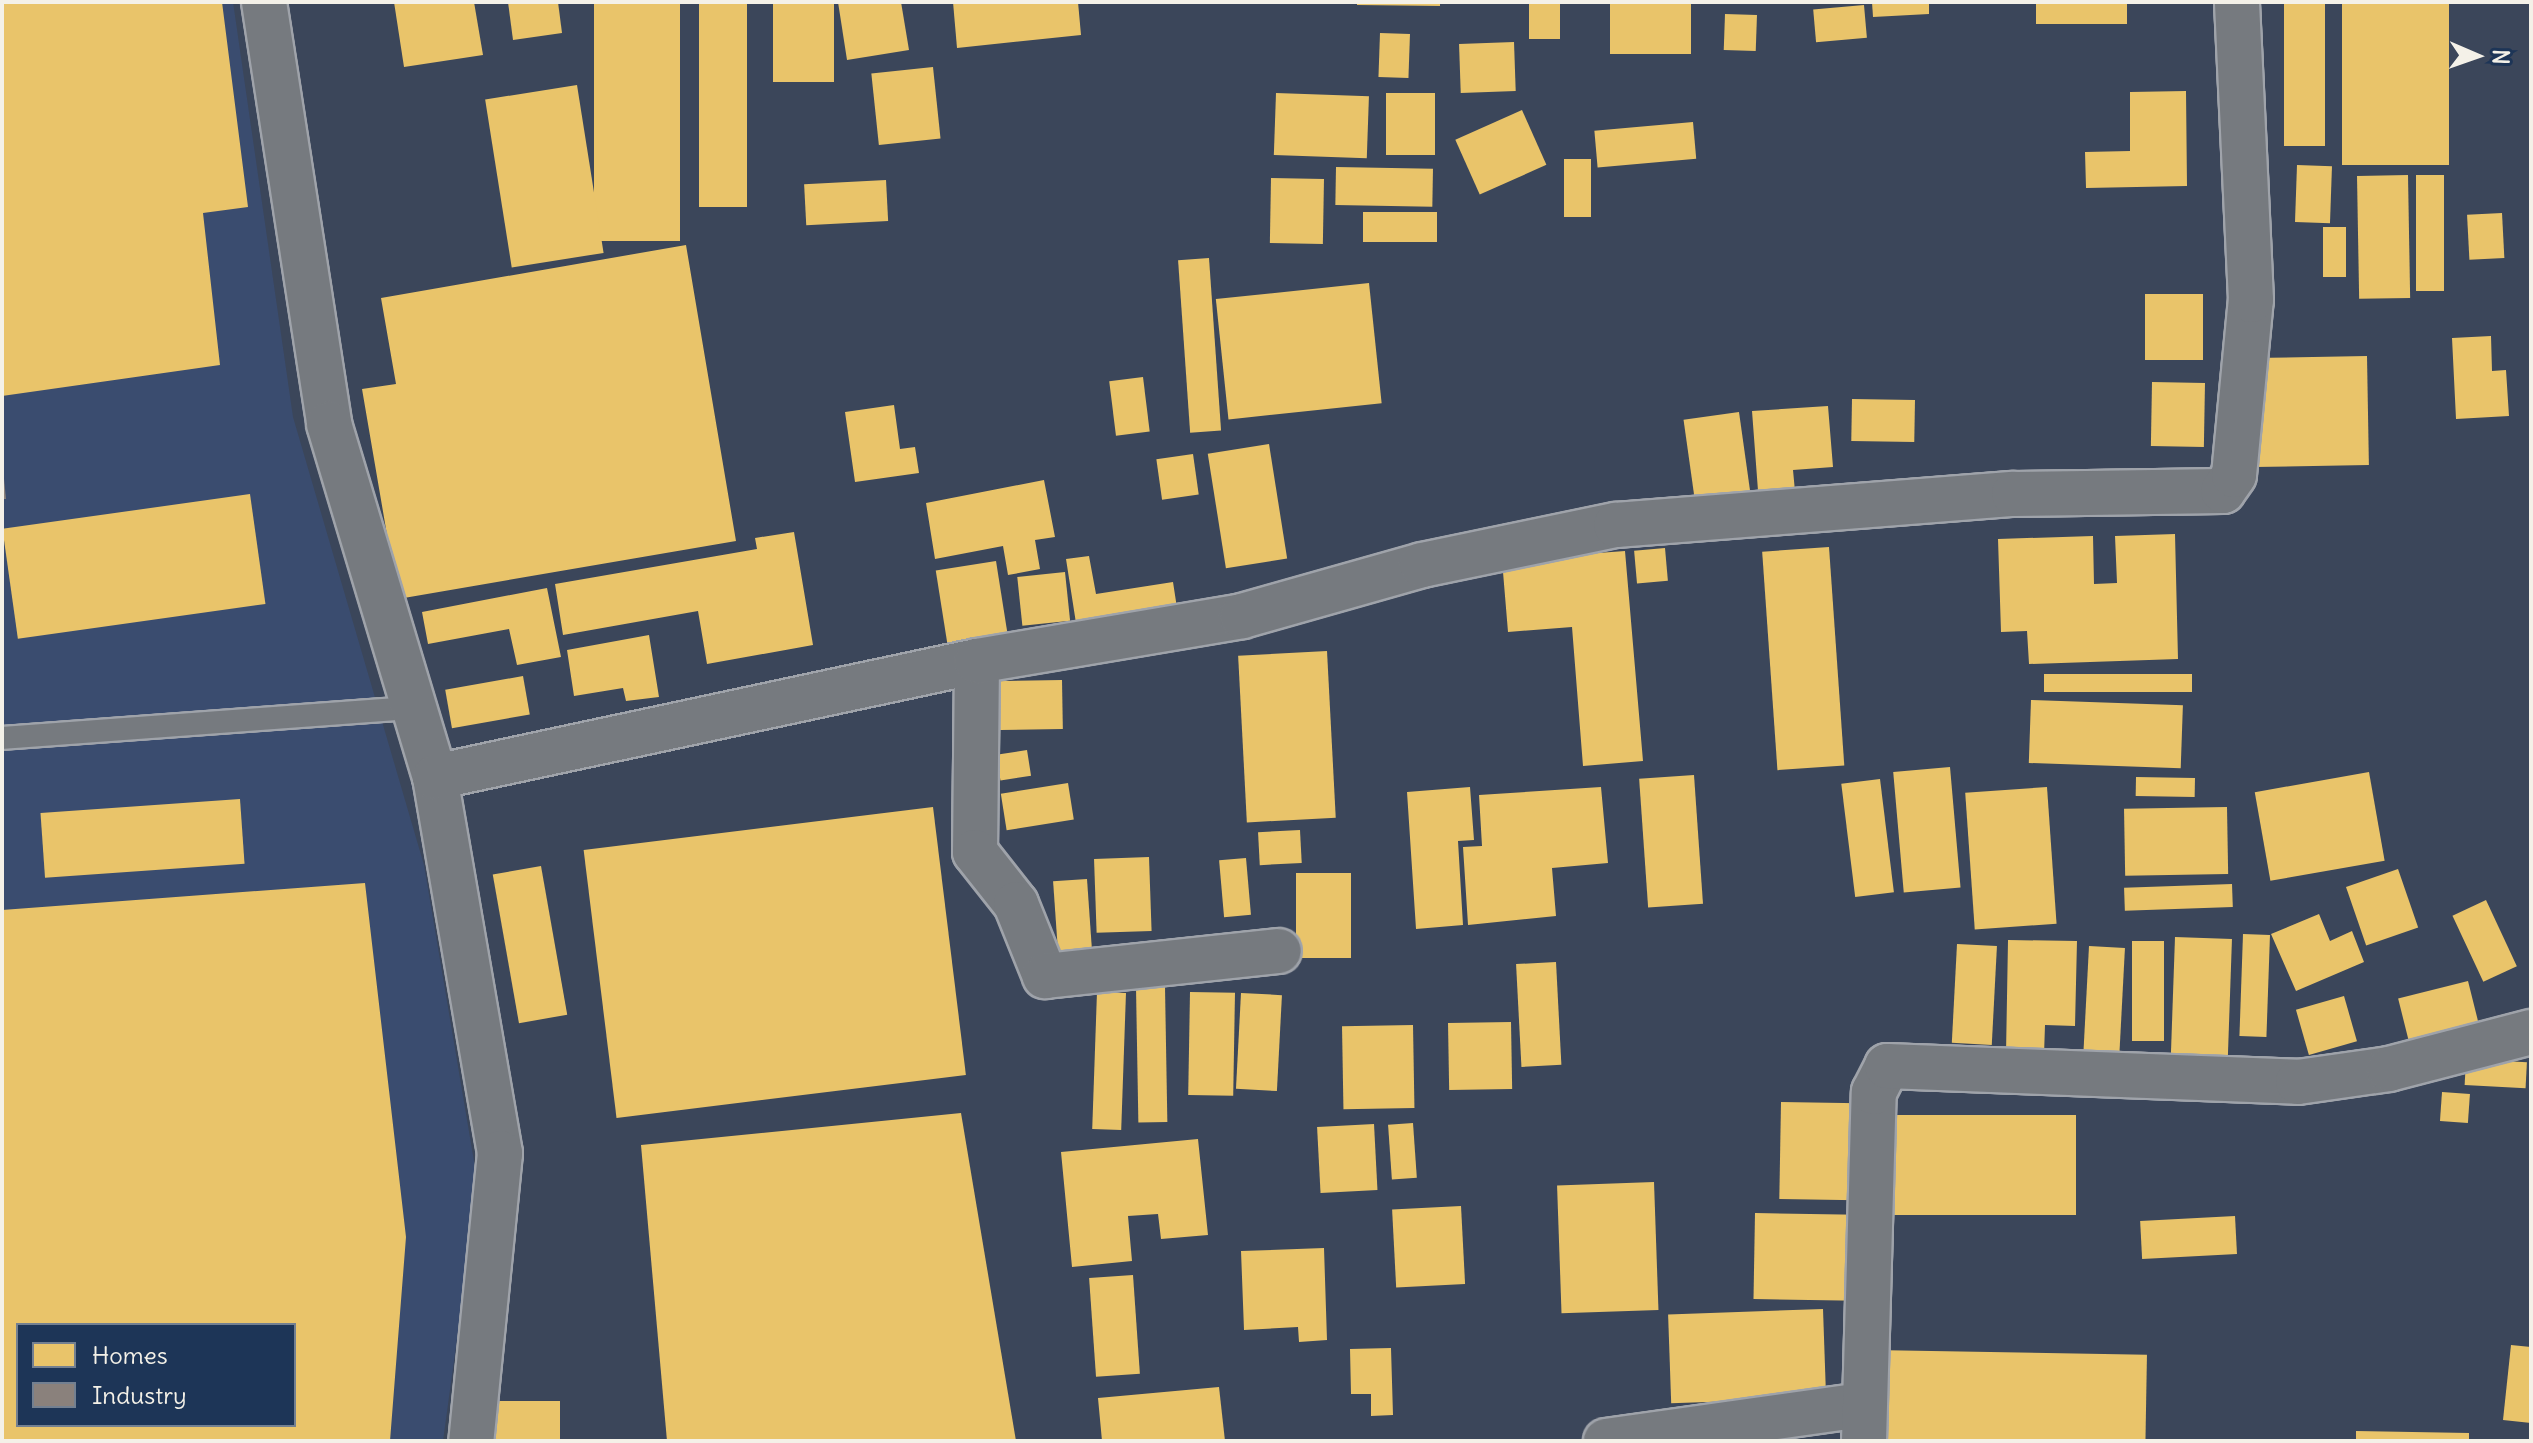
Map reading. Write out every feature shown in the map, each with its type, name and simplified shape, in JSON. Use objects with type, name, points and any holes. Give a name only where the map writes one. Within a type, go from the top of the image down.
[{"type":"street","points":[[264,2],[329,424],[435,777],[500,1153],[471,1441]]},
{"type":"street","points":[[435,777],[977,661],[1242,616],[1422,565],[1616,525],[1984,495],[2223,491],[2234,475],[2251,300],[2237,2]]},
{"type":"street","points":[[977,661],[975,852],[1016,904],[1045,976],[1279,951]]},
{"type":"street","points":[[1606,1441],[1863,1423],[1874,1092],[1887,1066],[2298,1082],[2389,1069],[2531,1032]]},
{"type":"lane","points":[[2,738],[413,708]]},
{"type":"shaded area","points":[[2,2],[233,2],[293,417],[424,865],[478,1185],[443,1441],[2,1441]]},
{"type":"building: Homes","points":[[2,2],[222,2],[248,207],[203,213],[220,365],[2,396]]},
{"type":"building: Homes","points":[[394,2],[474,2],[483,55],[404,67]]},
{"type":"building: Homes","points":[[508,2],[558,2],[562,33],[513,40]]},
{"type":"building: Homes","points":[[594,2],[680,2],[680,241],[594,241]]},
{"type":"building: Homes","points":[[699,2],[747,2],[747,207],[699,207]]},
{"type":"building: Homes","points":[[773,2],[834,2],[834,82],[773,82]]},
{"type":"building: Homes","points":[[838,2],[901,2],[909,50],[847,60]]},
{"type":"building: Homes","points":[[953,2],[1078,2],[1081,35],[957,48]]},
{"type":"building: Homes","points":[[1357,2],[1440,2],[1440,6],[1357,5]]},
{"type":"building: Homes","points":[[1529,2],[1560,2],[1560,39],[1529,39]]},
{"type":"building: Homes","points":[[1610,2],[1691,2],[1691,54],[1610,54]]},
{"type":"building: Homes","points":[[1872,2],[1929,2],[1929,14],[1873,17]]},
{"type":"building: Homes","points":[[2036,2],[2127,2],[2127,24],[2036,24]]},
{"type":"building: Homes","points":[[2284,2],[2325,2],[2325,146],[2284,146]]},
{"type":"building: Homes","points":[[2342,2],[2449,2],[2449,165],[2342,165]]},
{"type":"building: Homes","points":[[1864,5],[1867,38],[1816,42],[1813,9]]},
{"type":"building: Homes","points":[[1725,14],[1757,15],[1756,51],[1724,50]]},
{"type":"building: Homes","points":[[1380,33],[1410,34],[1408,78],[1378,77]]},
{"type":"building: Homes","points":[[1514,42],[1516,91],[1461,93],[1459,44]]},
{"type":"building: Homes","points":[[933,67],[941,139],[879,145],[871,73]]},
{"type":"building: Homes","points":[[577,85],[604,253],[512,267],[485,100]]},
{"type":"building: Homes","points":[[2186,91],[2187,186],[2086,188],[2085,152],[2130,151],[2130,92]]},
{"type":"building: Homes","points":[[1276,93],[1369,96],[1367,158],[1274,155]]},
{"type":"building: Homes","points":[[1386,93],[1435,93],[1435,155],[1386,155]]},
{"type":"building: Homes","points":[[1522,110],[1546,165],[1480,195],[1455,140]]},
{"type":"building: Homes","points":[[1693,122],[1696,159],[1598,167],[1594,131]]},
{"type":"building: Homes","points":[[1564,159],[1591,159],[1591,217],[1564,217]]},
{"type":"building: Homes","points":[[2297,165],[2332,166],[2330,223],[2295,222]]},
{"type":"building: Homes","points":[[1336,167],[1433,169],[1432,207],[1335,205]]},
{"type":"building: Homes","points":[[2408,175],[2410,298],[2359,299],[2357,176]]},
{"type":"building: Homes","points":[[2416,175],[2444,175],[2444,291],[2416,291]]},
{"type":"building: Homes","points":[[1271,178],[1324,179],[1323,244],[1270,243]]},
{"type":"building: Homes","points":[[886,180],[888,221],[806,225],[804,184]]},
{"type":"building: Homes","points":[[1363,212],[1437,212],[1437,242],[1363,242]]},
{"type":"building: Homes","points":[[2502,213],[2504,258],[2469,260],[2467,215]]},
{"type":"building: Homes","points":[[2323,227],[2346,227],[2346,277],[2323,277]]},
{"type":"building: Homes","points":[[686,245],[736,541],[398,599],[362,389],[396,384],[381,298]]},
{"type":"building: Homes","points":[[1209,258],[1221,431],[1190,433],[1178,260]]},
{"type":"building: Homes","points":[[1369,283],[1382,403],[1228,419],[1216,299]]},
{"type":"building: Homes","points":[[2145,294],[2203,294],[2203,360],[2145,360]]},
{"type":"building: Homes","points":[[2491,336],[2492,371],[2506,370],[2509,416],[2456,419],[2452,338]]},
{"type":"building: Homes","points":[[2367,356],[2369,465],[2254,467],[2252,358]]},
{"type":"building: Homes","points":[[1143,377],[1150,432],[1116,436],[1109,381]]},
{"type":"building: Homes","points":[[2152,382],[2205,383],[2204,447],[2151,446]]},
{"type":"building: Homes","points":[[1852,399],[1915,400],[1914,442],[1851,441]]},
{"type":"building: Homes","points":[[894,405],[900,449],[915,447],[919,473],[855,482],[845,412]]},
{"type":"building: Homes","points":[[1828,406],[1833,467],[1793,470],[1796,502],[1759,504],[1752,411]]},
{"type":"building: Homes","points":[[1739,412],[1751,494],[1695,502],[1684,420]]},
{"type":"building: Homes","points":[[1269,444],[1287,559],[1226,568],[1208,454]]},
{"type":"building: Homes","points":[[1193,454],[1199,495],[1162,500],[1156,459]]},
{"type":"building: Homes","points":[[1044,480],[1055,537],[1035,540],[1040,569],[1008,575],[1003,546],[935,559],[926,503]]},
{"type":"building: Homes","points":[[250,494],[265,604],[18,639],[2,529]]},
{"type":"building: Homes","points":[[794,532],[813,645],[707,664],[698,611],[563,635],[555,584],[757,549],[755,538]]},
{"type":"building: Homes","points":[[2175,534],[2178,659],[2029,664],[2027,631],[2001,632],[1998,539],[2093,536],[2094,584],[2117,583],[2115,536]]},
{"type":"building: Homes","points":[[1829,547],[1844,765],[1777,770],[1762,552]]},
{"type":"building: Homes","points":[[1665,548],[1668,581],[1637,584],[1634,551]]},
{"type":"building: Homes","points":[[1625,551],[1643,761],[1583,766],[1572,627],[1508,632],[1502,560]]},
{"type":"building: Homes","points":[[1089,556],[1096,594],[1173,582],[1179,621],[1078,636],[1066,559]]},
{"type":"building: Homes","points":[[996,561],[1009,642],[949,652],[936,571]]},
{"type":"building: Homes","points":[[1065,572],[1070,621],[1022,626],[1017,577]]},
{"type":"building: Homes","points":[[547,588],[561,657],[517,665],[509,629],[428,644],[422,612]]},
{"type":"building: Homes","points":[[649,635],[659,697],[626,701],[623,688],[574,696],[567,650]]},
{"type":"building: Homes","points":[[1327,651],[1336,818],[1247,822],[1238,656]]},
{"type":"building: Homes","points":[[2044,674],[2192,674],[2192,692],[2044,692]]},
{"type":"building: Homes","points":[[523,676],[530,714],[452,728],[445,690]]},
{"type":"building: Homes","points":[[1062,680],[1063,729],[984,730],[983,681]]},
{"type":"building: Homes","points":[[2031,700],[2183,705],[2181,768],[2029,763]]},
{"type":"building: Homes","points":[[1027,750],[1031,776],[1000,781],[996,755]]},
{"type":"building: Homes","points":[[1950,767],[1961,888],[1904,893],[1893,772]]},
{"type":"building: Homes","points":[[2369,772],[2385,861],[2270,881],[2255,792]]},
{"type":"building: Homes","points":[[1694,775],[1703,904],[1648,908],[1639,779]]},
{"type":"building: Homes","points":[[2136,777],[2195,778],[2195,797],[2136,796]]},
{"type":"building: Homes","points":[[1880,779],[1894,892],[1855,897],[1841,784]]},
{"type":"building: Homes","points":[[1068,783],[1074,820],[1007,830],[1001,794]]},
{"type":"building: Homes","points":[[1470,787],[1474,840],[1458,841],[1463,925],[1416,929],[1407,792]]},
{"type":"building: Homes","points":[[1601,787],[1608,863],[1552,868],[1556,916],[1468,925],[1463,847],[1482,846],[1479,795]]},
{"type":"building: Homes","points":[[2047,787],[2057,924],[1975,929],[1965,793]]},
{"type":"building: Homes","points":[[240,799],[245,864],[45,878],[40,813]]},
{"type":"building: Homes","points":[[933,807],[966,1075],[617,1118],[584,850]]},
{"type":"building: Homes","points":[[2227,807],[2228,874],[2125,876],[2124,809]]},
{"type":"building: Homes","points":[[1300,830],[1302,863],[1260,865],[1258,832]]},
{"type":"building: Homes","points":[[1149,857],[1152,931],[1097,933],[1094,859]]},
{"type":"building: Homes","points":[[1246,858],[1251,915],[1224,917],[1219,860]]},
{"type":"building: Homes","points":[[541,866],[567,1015],[519,1023],[493,875]]},
{"type":"building: Homes","points":[[2398,869],[2418,928],[2366,946],[2346,887]]},
{"type":"building: Homes","points":[[1296,873],[1351,873],[1351,958],[1296,958]]},
{"type":"building: Homes","points":[[1087,879],[1092,956],[1058,958],[1053,881]]},
{"type":"building: Homes","points":[[365,883],[406,1237],[390,1441],[2,1441],[2,910]]},
{"type":"building: Homes","points":[[2232,884],[2233,907],[2125,911],[2124,888]]},
{"type":"building: Homes","points":[[2486,900],[2517,966],[2483,982],[2452,916]]},
{"type":"building: Homes","points":[[2319,914],[2330,941],[2352,931],[2364,962],[2296,991],[2271,934]]},
{"type":"building: Homes","points":[[2243,934],[2270,935],[2266,1037],[2239,1036]]},
{"type":"building: Homes","points":[[2175,937],[2232,939],[2228,1057],[2171,1055]]},
{"type":"building: Homes","points":[[2008,940],[2077,941],[2075,1026],[2045,1025],[2044,1055],[2006,1054]]},
{"type":"building: Homes","points":[[2132,941],[2164,941],[2164,1041],[2132,1041]]},
{"type":"building: Homes","points":[[1957,944],[1997,946],[1992,1045],[1952,1043]]},
{"type":"building: Homes","points":[[2089,946],[2125,948],[2119,1056],[2083,1054]]},
{"type":"building: Homes","points":[[1556,962],[1561,1065],[1521,1067],[1516,964]]},
{"type":"building: Homes","points":[[2468,981],[2480,1030],[2410,1047],[2398,998]]},
{"type":"building: Homes","points":[[1165,987],[1167,1122],[1138,1122],[1136,988]]},
{"type":"building: Homes","points":[[1097,992],[1126,993],[1121,1130],[1092,1129]]},
{"type":"building: Homes","points":[[1190,992],[1235,993],[1233,1096],[1188,1095]]},
{"type":"building: Homes","points":[[1241,993],[1282,995],[1277,1091],[1236,1089]]},
{"type":"building: Homes","points":[[2344,996],[2357,1041],[2309,1055],[2296,1010]]},
{"type":"building: Homes","points":[[1511,1022],[1512,1089],[1449,1090],[1448,1023]]},
{"type":"building: Homes","points":[[1413,1025],[1414,1108],[1343,1109],[1342,1026]]},
{"type":"building: Homes","points":[[2466,1059],[2527,1062],[2526,1088],[2465,1085]]},
{"type":"building: Homes","points":[[2442,1092],[2470,1094],[2468,1123],[2440,1121]]},
{"type":"building: Homes","points":[[1781,1102],[1859,1103],[1857,1200],[1779,1199]]},
{"type":"building: Homes","points":[[961,1113],[1016,1441],[667,1441],[641,1145]]},
{"type":"building: Homes","points":[[1887,1115],[2076,1115],[2076,1215],[1887,1215]]},
{"type":"building: Homes","points":[[1413,1123],[1417,1178],[1392,1180],[1388,1125]]},
{"type":"building: Homes","points":[[1374,1124],[1377,1190],[1321,1193],[1317,1127]]},
{"type":"building: Homes","points":[[1198,1139],[1208,1235],[1161,1239],[1158,1214],[1128,1216],[1132,1261],[1072,1267],[1061,1152]]},
{"type":"building: Homes","points":[[1654,1182],[1658,1310],[1562,1313],[1557,1185]]},
{"type":"building: Homes","points":[[1461,1206],[1465,1284],[1396,1288],[1392,1210]]},
{"type":"building: Homes","points":[[1755,1213],[1858,1215],[1856,1301],[1753,1299]]},
{"type":"building: Homes","points":[[2235,1216],[2237,1254],[2142,1259],[2140,1221]]},
{"type":"building: Homes","points":[[1324,1248],[1327,1340],[1299,1342],[1298,1327],[1244,1330],[1241,1251]]},
{"type":"building: Homes","points":[[1133,1275],[1140,1374],[1096,1377],[1089,1278]]},
{"type":"building: Homes","points":[[1823,1309],[1826,1398],[1671,1403],[1668,1314]]},
{"type":"building: Homes","points":[[2511,1345],[2531,1347],[2531,1423],[2503,1420]]},
{"type":"building: Homes","points":[[1391,1348],[1393,1415],[1371,1416],[1371,1394],[1351,1394],[1350,1349]]},
{"type":"building: Homes","points":[[1873,1350],[2147,1355],[2145,1441],[1871,1439]]},
{"type":"building: Homes","points":[[1219,1387],[1225,1441],[1102,1441],[1098,1398]]},
{"type":"building: Homes","points":[[494,1401],[560,1401],[560,1441],[494,1441]]},
{"type":"building: Homes","points":[[2356,1431],[2469,1433],[2469,1441],[2356,1441]]},
{"type":"building: Industry","points":[[4,479],[6,499],[2,499]]}]
